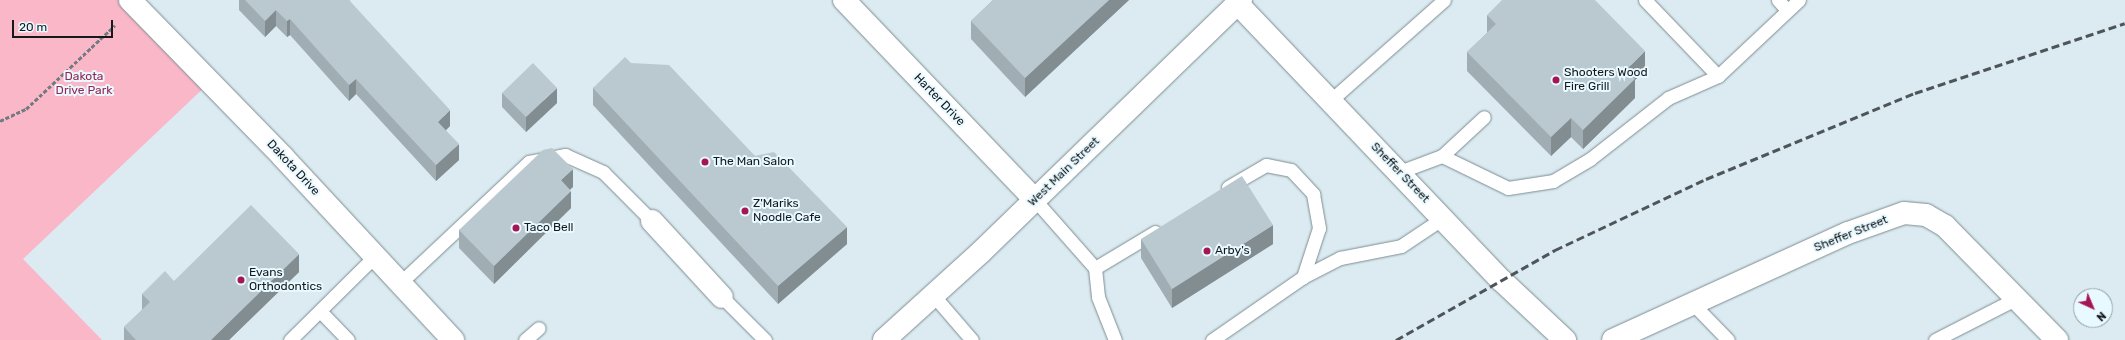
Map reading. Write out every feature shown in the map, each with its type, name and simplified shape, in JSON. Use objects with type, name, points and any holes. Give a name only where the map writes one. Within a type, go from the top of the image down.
[{"type":"street","name":"Harter Drive","points":[[844,0],[1035,200]]},
{"type":"street","name":"West Main Street","points":[[884,340],[934,296],[1035,200],[1239,2]]},
{"type":"street","name":"Sheffer Street","points":[[1239,2],[1506,285],[1565,340]]},
{"type":"street","name":"Dakota Drive","points":[[133,3],[454,340]]},
{"type":"street","name":"Sheffer Street","points":[[1613,340],[1848,233],[1904,213],[1926,215],[1945,226],[2057,340]]},
{"type":"street","points":[[652,221],[722,297]]},
{"type":"lane","points":[[1331,100],[1444,0]]},
{"type":"lane","points":[[1645,0],[1718,76]]},
{"type":"lane","points":[[1778,0],[1788,10]]},
{"type":"lane","points":[[1442,156],[1508,188],[1553,181],[1590,159],[1668,98],[1718,76],[1799,0]]},
{"type":"lane","points":[[1399,172],[1442,156],[1484,117]]},
{"type":"lane","points":[[400,283],[529,162],[565,155],[603,172],[652,221]]},
{"type":"lane","points":[[1218,194],[1266,165],[1291,170],[1313,194],[1319,228],[1304,276]]},
{"type":"lane","points":[[1035,200],[1095,268],[1098,298],[1115,340]]},
{"type":"lane","points":[[1212,340],[1304,276],[1340,258],[1401,246],[1443,218]]},
{"type":"lane","points":[[1095,268],[1170,222]]},
{"type":"lane","points":[[290,340],[375,256]]},
{"type":"lane","points":[[934,296],[972,340]]},
{"type":"lane","points":[[722,297],[765,340]]},
{"type":"lane","points":[[1935,340],[2017,298]]},
{"type":"lane","points":[[1693,304],[1728,340]]},
{"type":"lane","points":[[320,311],[348,340]]},
{"type":"lane","points":[[526,340],[539,328]]},
{"type":"path","points":[[0,121],[26,109],[133,3]]},
{"type":"green space","name":"Dakota Drive Park","points":[[0,0],[131,0],[210,82],[23,259],[102,340],[0,340]]},
{"type":"building","points":[[245,0],[349,0],[450,110],[438,122],[459,144],[436,165],[356,79],[349,85],[290,19],[287,21],[276,10],[265,21]]},
{"type":"building","points":[[993,0],[1109,0],[1025,78],[971,21]]},
{"type":"building","name":"Shooters Wood Fire Grill","points":[[1502,0],[1595,0],[1645,51],[1626,70],[1635,79],[1583,130],[1571,118],[1551,137],[1467,52],[1496,24],[1487,15]]},
{"type":"building","points":[[625,57],[631,63],[669,65],[755,156],[774,152],[847,227],[778,286],[593,88]]},
{"type":"building","points":[[533,63],[557,88],[526,117],[502,93]]},
{"type":"building","name":"Taco Bell","points":[[552,148],[573,169],[561,180],[571,191],[494,266],[459,230],[543,150]]},
{"type":"building","name":"Arby's","points":[[1242,176],[1273,225],[1172,289],[1141,239]]},
{"type":"building","name":"Evans Orthodontics","points":[[251,205],[299,254],[211,340],[136,340],[124,327],[150,302],[142,294],[165,271],[174,281]]},
{"type":"railway","points":[[1396,340],[1555,250],[1706,179],[1915,93],[2125,23]]},
{"type":"place","name":"Shooters Wood Fire Grill","points":[[1556,80]]},
{"type":"place","name":"The Man Salon","points":[[705,162]]},
{"type":"place","name":"Z'Mariks Noodle Cafe","points":[[745,211]]},
{"type":"place","name":"Taco Bell","points":[[516,228]]},
{"type":"place","name":"Arby's","points":[[1207,251]]},
{"type":"place","name":"Evans Orthodontics","points":[[241,280]]}]
